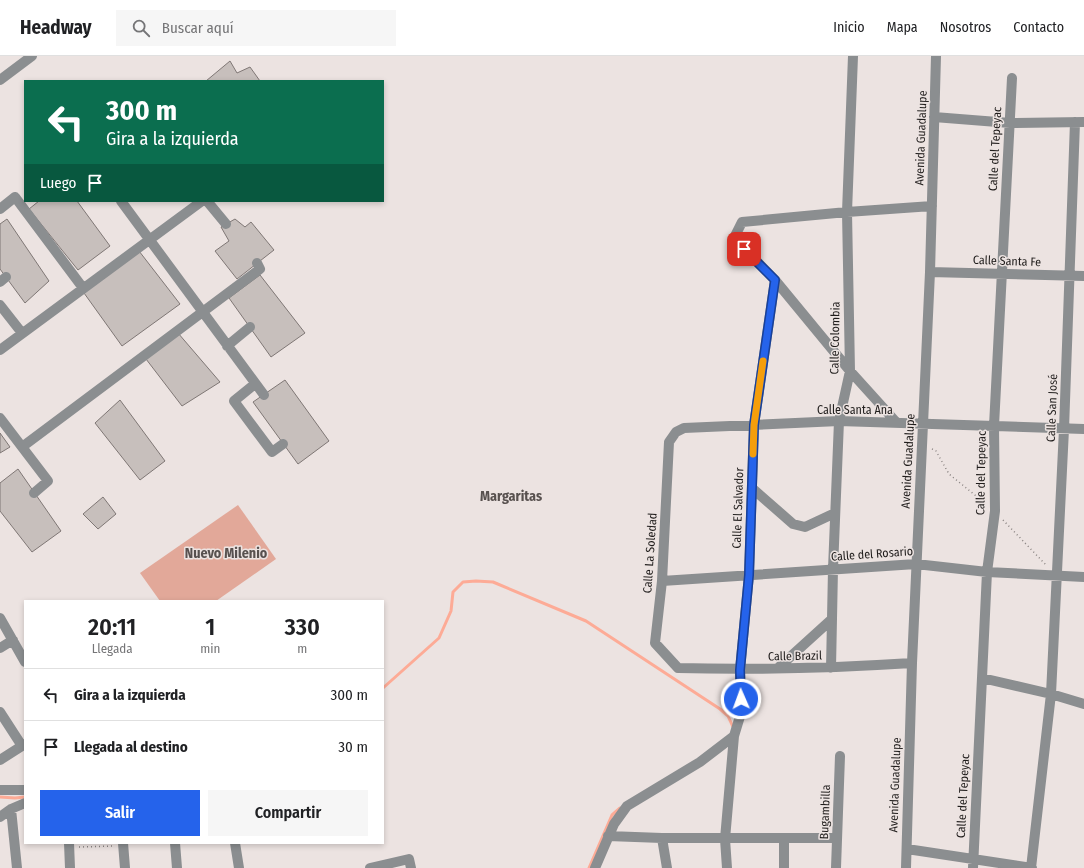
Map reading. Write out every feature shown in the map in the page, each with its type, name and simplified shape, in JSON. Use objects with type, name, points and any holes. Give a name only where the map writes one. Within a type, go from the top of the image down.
[{"type":"street","points":[[0,80],[32,56]]},
{"type":"street","name":"Calle Colombia","points":[[831,668],[833,569],[839,421],[850,371],[847,212],[853,56]]},
{"type":"street","name":"Avenida Guadalupe","points":[[906,868],[916,564],[930,272],[936,56]]},
{"type":"street","name":"Calle del Tepeyac","points":[[973,863],[987,572],[995,511],[994,426],[1012,78]]},
{"type":"street","points":[[934,117],[1010,123],[1080,122]]},
{"type":"street","name":"Calle San José","points":[[1031,868],[1051,694],[1070,276],[1080,122]]},
{"type":"street","points":[[0,209],[15,197],[83,288]]},
{"type":"street","points":[[122,202],[264,395]]},
{"type":"street","points":[[208,202],[226,224]]},
{"type":"street","points":[[0,350],[149,240],[190,204]]},
{"type":"street","points":[[897,423],[850,371],[775,280],[734,238],[742,222],[932,206]]},
{"type":"street","points":[[22,447],[260,269],[257,263]]},
{"type":"street","name":"Calle Santa Fe","points":[[930,272],[1084,276]]},
{"type":"street","name":"Calle El Salvador","points":[[726,868],[725,839],[734,736],[741,713],[740,670],[749,575],[754,425],[775,280]]},
{"type":"street","points":[[0,305],[22,333]]},
{"type":"street","points":[[228,346],[250,327]]},
{"type":"street","points":[[256,384],[234,401],[272,452],[283,444]]},
{"type":"street","points":[[0,418],[48,481],[34,493]]},
{"type":"street","name":"Calle Santa Ana","points":[[676,432],[684,428],[839,421],[1084,429]]},
{"type":"street","name":"Calle La Soledad","points":[[676,432],[669,442],[662,581],[655,642],[678,668]]},
{"type":"street","points":[[752,488],[793,524],[805,527],[835,513]]},
{"type":"street","name":"Calle del Rosario","points":[[662,581],[916,564],[987,572],[1084,577]]},
{"type":"street","points":[[0,618],[24,660]]},
{"type":"street","points":[[778,668],[832,619]]},
{"type":"street","points":[[0,648],[13,640]]},
{"type":"street","name":"Calle Brazil","points":[[678,668],[740,670],[912,664]]},
{"type":"street","points":[[982,678],[1051,694],[1084,704]]},
{"type":"street","points":[[0,712],[23,745],[0,760]]},
{"type":"street","points":[[595,868],[614,824],[627,806],[700,762],[734,736]]},
{"type":"street","name":"Bugambilla","points":[[836,868],[840,756]]},
{"type":"street","points":[[0,790],[24,790]]},
{"type":"street","points":[[0,817],[11,809],[24,803]]},
{"type":"street","points":[[11,809],[17,868]]},
{"type":"street","points":[[608,836],[725,839],[837,838]]},
{"type":"street","points":[[662,838],[667,868]]},
{"type":"street","points":[[784,839],[784,868]]},
{"type":"street","points":[[123,844],[125,868]]},
{"type":"street","points":[[175,844],[177,868]]},
{"type":"street","points":[[235,844],[239,868]]},
{"type":"street","points":[[69,845],[70,868]]},
{"type":"street","points":[[906,848],[973,863],[1031,868]]},
{"type":"street","points":[[370,868],[410,864]]},
{"type":"path","points":[[69,845],[123,844]]},
{"type":"shaded area","points":[[238,505],[276,559],[217,600],[159,600],[140,573]]},
{"type":"building","points":[[230,61],[237,73],[250,67],[259,80],[207,80]]},
{"type":"building","points":[[38,202],[78,202],[110,246],[78,270],[29,209]]},
{"type":"building","points":[[7,219],[49,281],[25,303],[0,269],[0,224]]},
{"type":"building","points":[[235,219],[245,227],[251,222],[274,250],[237,279],[215,251],[229,241],[221,227]]},
{"type":"building","points":[[139,251],[180,304],[122,346],[84,293]]},
{"type":"building","points":[[260,275],[305,333],[271,357],[229,298]]},
{"type":"building","points":[[178,333],[220,382],[182,406],[146,359]]},
{"type":"building","points":[[285,380],[329,441],[298,464],[253,402]]},
{"type":"building","points":[[120,400],[165,461],[140,480],[95,423]]},
{"type":"building","points":[[0,433],[10,447],[0,453]]},
{"type":"building","points":[[18,469],[61,531],[32,552],[0,511],[0,483]]},
{"type":"building","points":[[103,497],[116,514],[98,529],[83,514]]},
{"type":"waterway","points":[[384,687],[439,638],[451,611],[453,592],[463,582],[493,582],[586,621],[720,709],[728,716],[733,727]]},
{"type":"waterway","points":[[0,797],[24,797]]},
{"type":"waterway","points":[[589,868],[612,815],[620,808]]},
{"type":"slow traffic","points":[[753,454],[754,425],[763,361]]},
{"type":"district","name":"Margaritas","points":[[511,496]]},
{"type":"district","name":"Nuevo Milenio","points":[[226,553]]},
{"type":"route","points":[[741,699],[740,670],[749,575],[754,425],[775,280],[744,249]]}]
